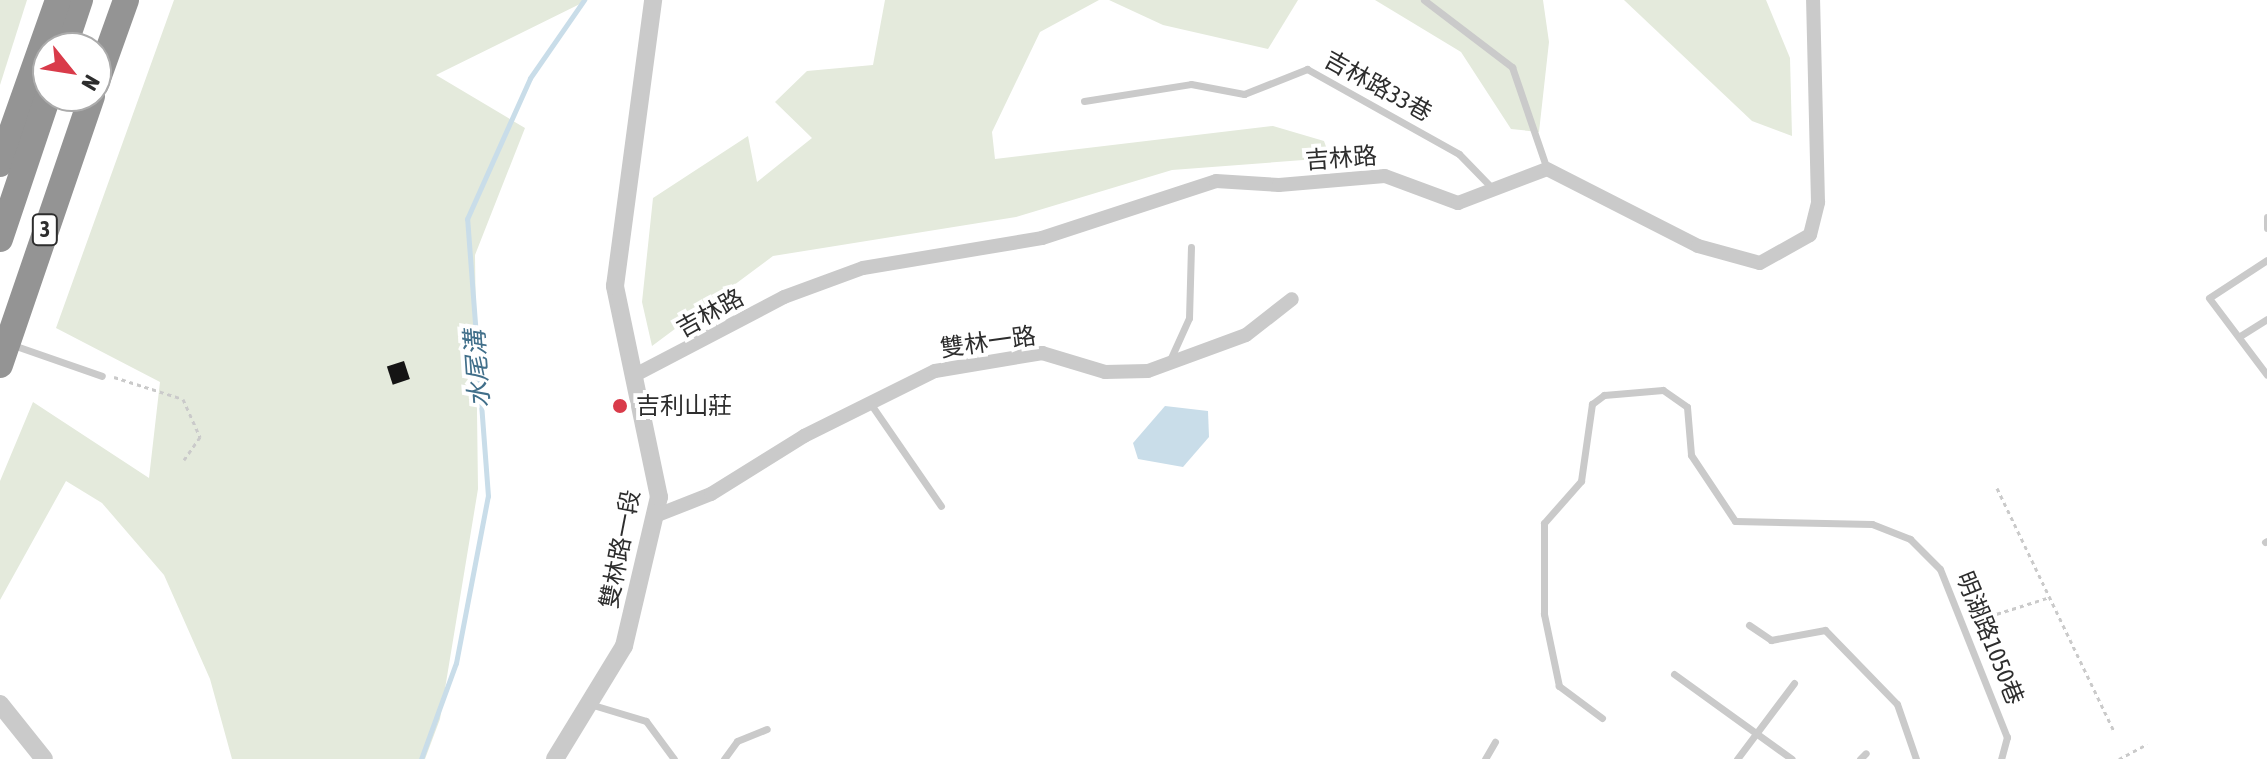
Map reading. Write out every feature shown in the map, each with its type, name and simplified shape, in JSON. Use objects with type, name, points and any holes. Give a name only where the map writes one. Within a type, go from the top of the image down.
[{"type":"highway","points":[[0,164],[58,0]]},
{"type":"highway","points":[[69,32],[80,0]]},
{"type":"highway","points":[[112,39],[126,0]]},
{"type":"highway","name":"3","points":[[0,239],[43,112]]},
{"type":"highway","name":"3","points":[[0,365],[87,112]]},
{"type":"street","name":"雙林路一段","points":[[555,759],[593,705],[624,646],[655,516],[654,450],[615,286],[653,0]]},
{"type":"street","points":[[1547,169],[1698,246],[1760,263],[1810,235],[1818,202],[1813,0]]},
{"type":"street","name":"吉林路","points":[[635,375],[784,297],[863,268],[1042,238],[1216,181],[1279,185],[1385,176],[1458,203],[1547,169]]},
{"type":"street","name":"雙林一路","points":[[655,516],[711,494],[870,403],[935,371],[1042,353],[1105,372],[1167,365],[1246,335],[1292,299]]},
{"type":"street","points":[[0,704],[44,759]]},
{"type":"lane","points":[[1424,0],[1512,67],[1547,169]]},
{"type":"lane","name":"吉林路33巷","points":[[1084,101],[1191,84],[1244,94],[1307,69],[1459,154],[1495,191]]},
{"type":"lane","points":[[2267,217],[2267,228]]},
{"type":"lane","points":[[1167,365],[1189,318],[1191,247]]},
{"type":"lane","points":[[2267,260],[2209,298],[2267,375]]},
{"type":"lane","points":[[2240,336],[2267,319]]},
{"type":"lane","points":[[0,341],[102,376]]},
{"type":"lane","name":"明湖路1050巷","points":[[1602,718],[1559,686],[1544,614],[1541,537],[1544,523],[1581,481],[1592,404],[1604,395],[1663,390],[1687,407],[1691,455],[1735,521],[1812,517],[1872,524],[1910,539],[1940,569],[2007,737],[2001,759]]},
{"type":"lane","points":[[870,403],[941,506]]},
{"type":"lane","points":[[1749,625],[1771,640],[1825,630],[1897,704],[1916,759]]},
{"type":"lane","points":[[1674,674],[1792,759]]},
{"type":"lane","points":[[1737,759],[1794,683]]},
{"type":"lane","points":[[593,705],[646,721],[674,759]]},
{"type":"lane","points":[[723,757],[767,729]]},
{"type":"lane","points":[[1485,759],[1495,742]]},
{"type":"path","points":[[102,376],[145,382],[183,399],[200,437],[184,460]]},
{"type":"path","points":[[1997,488],[2114,731]]},
{"type":"path","points":[[1964,625],[2050,597]]},
{"type":"path","points":[[2119,759],[2147,744]]},
{"type":"shaded area","points":[[0,0],[27,0],[0,85]]},
{"type":"shaded area","points":[[174,0],[588,0],[436,75],[525,128],[475,255],[478,489],[440,719],[425,759],[232,759],[210,679],[164,575],[102,503],[66,481],[0,600],[0,481],[33,402],[149,478],[160,382],[56,328]]},
{"type":"shaded area","points":[[885,0],[1099,0],[1040,32],[992,132],[995,159],[1273,126],[1324,141],[1330,158],[1172,170],[1016,217],[773,256],[652,346],[642,302],[653,198],[748,136],[757,182],[812,138],[775,102],[807,71],[873,65]]},
{"type":"shaded area","points":[[1109,0],[1298,0],[1268,49],[1163,25]]},
{"type":"shaded area","points":[[1375,0],[1543,0],[1549,42],[1539,132],[1511,129],[1461,52]]},
{"type":"shaded area","points":[[1624,0],[1766,0],[1790,58],[1792,136],[1752,121]]},
{"type":"water","points":[[1165,406],[1208,411],[1209,437],[1183,467],[1138,459],[1133,443]]},
{"type":"building","points":[[404,361],[410,379],[393,385],[387,367]]},
{"type":"waterway","name":"水尾溝","points":[[421,759],[456,663],[488,496],[467,219],[530,78],[584,0]]},
{"type":"place","name":"吉利山莊","points":[[620,406]]}]
